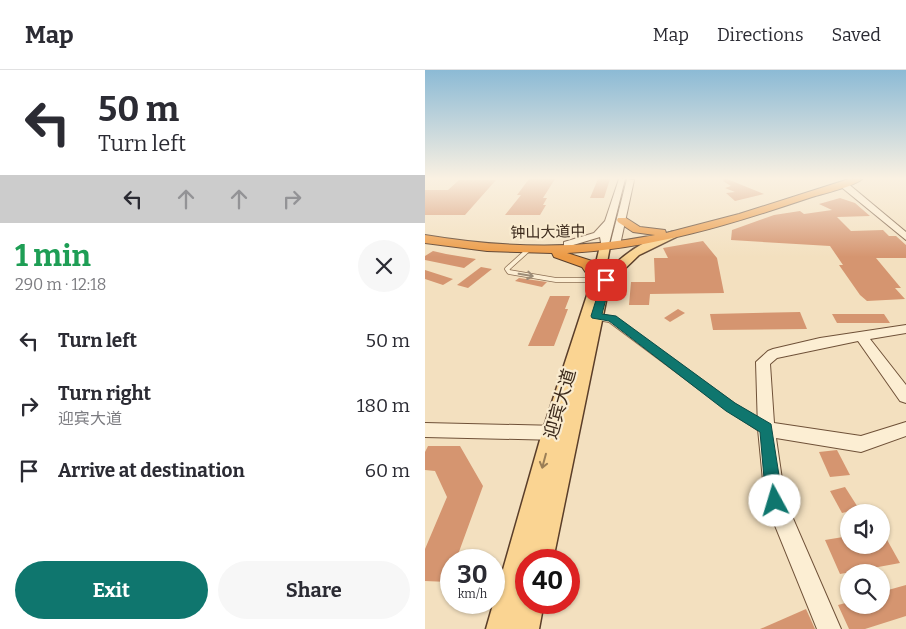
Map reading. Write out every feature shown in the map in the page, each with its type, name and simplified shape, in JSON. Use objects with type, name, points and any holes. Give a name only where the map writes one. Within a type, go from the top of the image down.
[{"type":"highway","points":[[622,220],[637,230],[671,233],[725,221],[773,205]]},
{"type":"highway","name":"钟山大道中","points":[[425,238],[455,245],[527,250],[610,243],[671,233]]},
{"type":"highway","name":"钟山大道中","points":[[425,234],[460,241],[500,245],[610,243]]},
{"type":"highway","points":[[527,250],[564,255],[578,260],[587,264],[602,280]]},
{"type":"main road","points":[[602,280],[637,250],[671,233]]},
{"type":"main road","name":"迎宾大道","points":[[501,629],[551,433],[591,316],[602,280],[610,243]]},
{"type":"main road","name":"迎宾大道","points":[[543,549],[570,432],[591,316]]},
{"type":"main road","points":[[525,629],[528,614]]},
{"type":"street","name":"迎宾大道","points":[[610,243],[609,222],[614,205]]},
{"type":"street","name":"迎宾大道","points":[[610,243],[622,220],[625,205]]},
{"type":"street","points":[[871,205],[906,237]]},
{"type":"street","points":[[567,244],[597,235],[609,222]]},
{"type":"street","points":[[591,316],[612,319],[731,407],[766,428],[861,444],[906,429]]},
{"type":"street","points":[[829,629],[775,501],[766,428],[763,362],[773,354],[820,343],[906,329]]},
{"type":"street","points":[[861,336],[906,397]]},
{"type":"street","points":[[425,430],[570,432]]},
{"type":"lane","points":[[527,250],[507,269],[509,272],[556,280],[602,280]]},
{"type":"building","points":[[425,205],[474,205],[465,215],[425,215]]},
{"type":"building","points":[[513,205],[546,205],[540,215],[505,215]]},
{"type":"building","points":[[821,205],[857,205],[870,216],[837,217],[851,231],[883,230],[889,236],[896,236],[906,245],[906,258],[876,258],[901,288],[895,288],[905,299],[867,301],[860,295],[839,265],[843,265],[830,246],[731,240],[732,230],[774,215],[800,211],[804,214],[832,210]]},
{"type":"building","points":[[703,241],[717,258],[724,293],[650,294],[649,305],[629,305],[631,282],[655,282],[654,258],[668,258],[663,248]]},
{"type":"building","points":[[433,251],[476,259],[464,268],[425,260],[425,256]]},
{"type":"building","points":[[481,267],[492,269],[468,288],[457,285]]},
{"type":"building","points":[[425,270],[453,279],[443,285],[425,279]]},
{"type":"building","points":[[519,278],[547,282],[542,287],[515,281]]},
{"type":"building","points":[[550,296],[570,296],[565,309],[568,309],[554,346],[528,346]]},
{"type":"building","points":[[678,309],[685,313],[670,322],[664,318]]},
{"type":"building","points":[[800,312],[807,329],[713,330],[710,314]]},
{"type":"building","points":[[832,314],[884,314],[890,323],[837,323]]},
{"type":"building","points":[[428,446],[460,446],[483,486],[460,549],[440,549],[440,582],[425,581],[425,549],[447,497],[435,471],[425,470],[425,452]]},
{"type":"building","points":[[837,450],[850,475],[830,477],[819,452]]},
{"type":"building","points":[[845,487],[856,504],[840,504],[840,509],[830,491]]},
{"type":"building","points":[[840,538],[840,554],[890,554],[890,545],[900,563],[890,565],[840,564],[840,574],[825,540]]},
{"type":"building","points":[[906,585],[906,616],[865,629],[849,629],[842,614],[890,614],[890,589]]},
{"type":"building","points":[[806,609],[815,629],[760,629]]},
{"type":"route","points":[[606,280],[596,316],[612,319],[731,407],[766,428],[775,501]]}]
